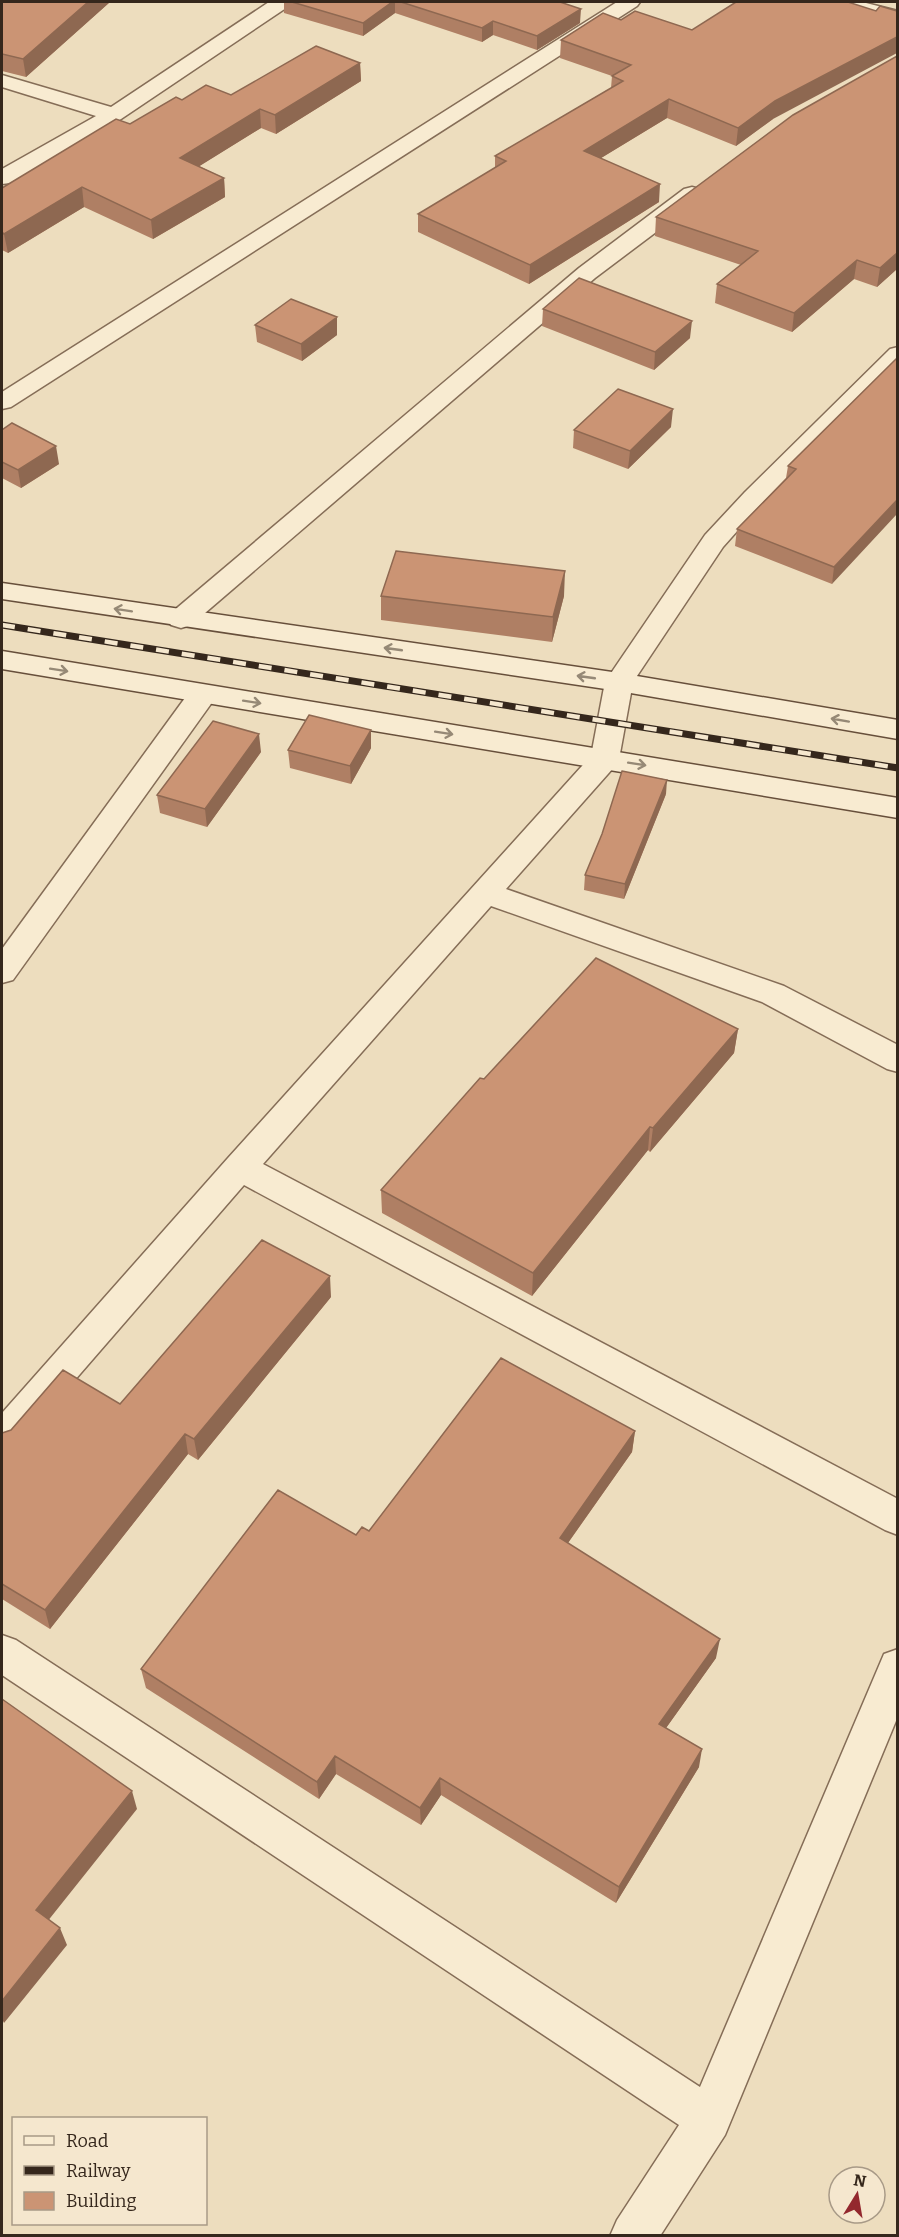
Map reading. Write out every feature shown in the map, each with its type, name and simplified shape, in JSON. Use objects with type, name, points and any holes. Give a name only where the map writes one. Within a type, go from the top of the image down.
[{"type":"street","points":[[2,178],[114,115],[282,2]]},
{"type":"street","points":[[2,402],[630,2]]},
{"type":"street","points":[[842,2],[897,16]]},
{"type":"street","points":[[2,81],[114,115]]},
{"type":"street","points":[[181,619],[587,273],[708,182]]},
{"type":"street","points":[[2,1438],[240,1167],[605,759],[619,682],[714,541],[754,497],[897,354]]},
{"type":"street","points":[[2,591],[619,682],[897,730]]},
{"type":"street","points":[[2,660],[897,808]]},
{"type":"street","points":[[2,972],[203,694]]},
{"type":"street","points":[[485,893],[773,994],[897,1060]]},
{"type":"street","points":[[240,1167],[897,1518]]},
{"type":"street","points":[[2,1653],[709,2119]]},
{"type":"street","points":[[633,2235],[709,2119],[897,1667]]},
{"type":"building","points":[[2,2],[88,2],[23,59],[2,54]]},
{"type":"building","points":[[292,2],[392,2],[363,23]]},
{"type":"building","points":[[401,2],[560,2],[581,9],[537,36],[493,21],[482,28]]},
{"type":"building","points":[[736,2],[848,2],[876,11],[880,6],[897,11],[897,37],[775,101],[738,128],[669,99],[584,151],[660,184],[530,265],[418,214],[506,161],[495,156],[623,81],[612,76],[631,65],[561,40],[603,13],[621,20],[635,11],[692,30]]},
{"type":"building","points":[[316,46],[360,63],[275,115],[260,109],[180,158],[224,178],[151,220],[82,187],[4,234],[2,232],[2,188],[116,119],[130,124],[176,97],[182,100],[206,85],[231,95]]},
{"type":"building","points":[[897,56],[897,253],[880,268],[857,260],[794,313],[717,284],[758,251],[656,217],[793,115]]},
{"type":"building","points":[[579,278],[692,321],[655,352],[543,309]]},
{"type":"building","points":[[291,299],[337,317],[301,344],[255,325]]},
{"type":"building","points":[[897,358],[897,500],[834,567],[737,529],[796,469],[788,466]]},
{"type":"building","points":[[618,389],[673,409],[630,451],[574,430]]},
{"type":"building","points":[[12,423],[56,446],[18,470],[2,462],[2,430]]},
{"type":"building","points":[[396,551],[565,571],[553,617],[381,596]]},
{"type":"building","points":[[309,715],[371,730],[350,766],[288,750]]},
{"type":"building","points":[[213,721],[259,734],[205,809],[157,795]]},
{"type":"building","points":[[622,771],[667,780],[625,884],[585,875],[602,834]]},
{"type":"building","points":[[596,958],[738,1029],[653,1128],[650,1127],[533,1273],[381,1190],[480,1078],[484,1079]]},
{"type":"building","points":[[262,1240],[330,1276],[194,1439],[185,1434],[45,1610],[2,1584],[2,1433],[11,1430],[63,1370],[120,1404]]},
{"type":"building","points":[[501,1358],[635,1431],[560,1538],[720,1639],[659,1724],[702,1749],[619,1887],[440,1778],[420,1808],[335,1756],[317,1782],[141,1669],[278,1490],[356,1535],[362,1527],[369,1531]]},
{"type":"building","points":[[2,1699],[132,1791],[36,1910],[60,1928],[2,2001]]},
{"type":"railway","points":[[2,625],[898,768]]}]
